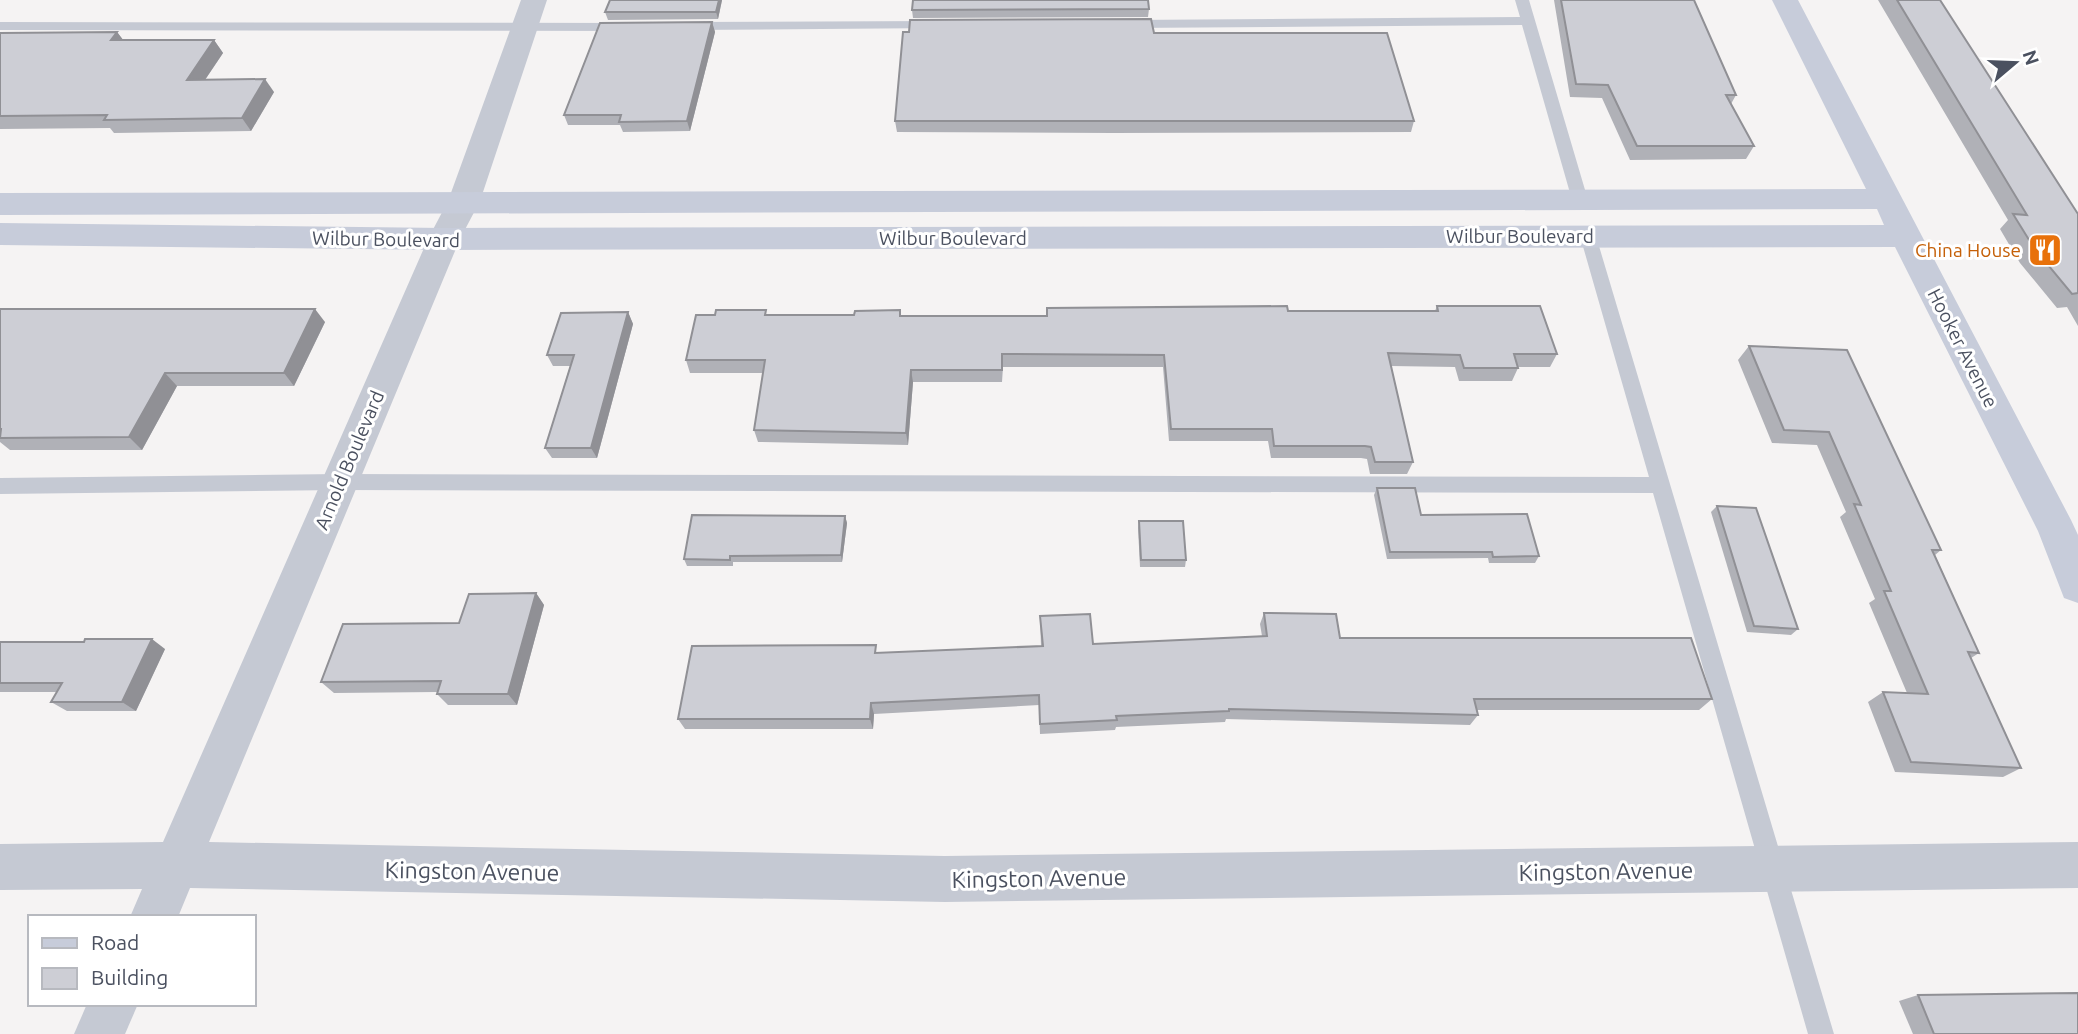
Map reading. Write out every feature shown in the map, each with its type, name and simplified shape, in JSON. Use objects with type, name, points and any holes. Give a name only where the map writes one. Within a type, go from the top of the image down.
[{"type":"street","name":"Arnold Boulevard","points":[[155,915],[444,239],[464,201],[534,0]]},
{"type":"street","name":"Hooker Avenue","points":[[1785,0],[1906,236],[2068,530],[2078,586]]},
{"type":"street","name":"Wilbur Boulevard","points":[[0,204],[1888,199]]},
{"type":"street","name":"Wilbur Boulevard","points":[[0,234],[444,239],[1906,236]]},
{"type":"street","name":"Kingston Avenue","points":[[0,867],[178,866],[945,879],[2078,865]]},
{"type":"street","points":[[99,1034],[112,1006]]},
{"type":"lane","points":[[1522,0],[1580,200]]},
{"type":"lane","points":[[1109,24],[1528,21]]},
{"type":"lane","points":[[676,26],[955,25]]},
{"type":"lane","points":[[0,26],[634,27]]},
{"type":"lane","points":[[1588,236],[1821,1034]]},
{"type":"lane","points":[[0,486],[340,482],[1661,485]]},
{"type":"building","points":[[610,0],[719,0],[716,12],[605,12]]},
{"type":"building","points":[[913,0],[1148,0],[1149,9],[912,10]]},
{"type":"building","points":[[1561,0],[1694,0],[1736,95],[1726,95],[1754,146],[1637,146],[1608,85],[1576,84]]},
{"type":"building","points":[[1897,0],[1940,0],[2078,214],[2078,293],[2072,294],[2034,248],[2013,214],[2027,215]]},
{"type":"building","points":[[1151,19],[1154,33],[1387,33],[1414,121],[895,121],[903,32],[909,32],[910,20]]},
{"type":"building","points":[[712,22],[687,121],[619,122],[621,115],[564,115],[600,23]]},
{"type":"building","points":[[117,32],[111,40],[214,40],[187,80],[265,79],[242,118],[104,120],[107,115],[0,116],[0,33]]},
{"type":"building","points":[[1287,306],[1288,311],[1438,311],[1437,306],[1540,306],[1557,354],[1514,354],[1518,368],[1464,368],[1460,355],[1388,353],[1413,462],[1375,462],[1371,447],[1365,446],[1274,446],[1272,429],[1171,429],[1164,355],[1002,354],[1002,370],[911,370],[906,433],[754,430],[765,360],[686,360],[696,315],[715,315],[716,310],[766,310],[765,315],[854,315],[855,311],[900,310],[900,316],[1047,316],[1047,308]]},
{"type":"building","points":[[0,309],[315,309],[284,373],[165,373],[129,437],[0,438]]},
{"type":"building","points":[[628,312],[591,448],[545,448],[574,355],[547,355],[561,313]]},
{"type":"building","points":[[1749,346],[1847,350],[1941,550],[1932,550],[1979,653],[1968,652],[2021,768],[1911,762],[1883,692],[1928,694],[1884,591],[1891,591],[1854,504],[1861,505],[1829,432],[1784,430]]},
{"type":"building","points":[[1377,488],[1415,488],[1421,515],[1527,514],[1539,556],[1493,557],[1492,552],[1390,552]]},
{"type":"building","points":[[1717,506],[1756,508],[1798,629],[1754,626]]},
{"type":"building","points":[[692,515],[845,516],[841,555],[730,556],[730,560],[684,559]]},
{"type":"building","points":[[1139,521],[1183,521],[1186,560],[1141,560]]},
{"type":"building","points":[[536,593],[508,694],[437,694],[441,681],[321,682],[343,624],[459,623],[469,594]]},
{"type":"building","points":[[1264,613],[1336,614],[1340,638],[1691,638],[1712,699],[1474,699],[1478,715],[1229,709],[1116,716],[1117,720],[1040,724],[1039,695],[871,703],[870,719],[678,719],[692,646],[876,645],[875,653],[1043,646],[1040,616],[1090,614],[1093,644],[1267,636]]},
{"type":"building","points":[[85,639],[152,639],[122,702],[51,702],[62,683],[0,683],[0,642],[84,642]]},
{"type":"building","points":[[2078,993],[2078,1034],[1934,1034],[1918,995]]},
{"type":"place","name":"China House","points":[[2045,250]]}]
